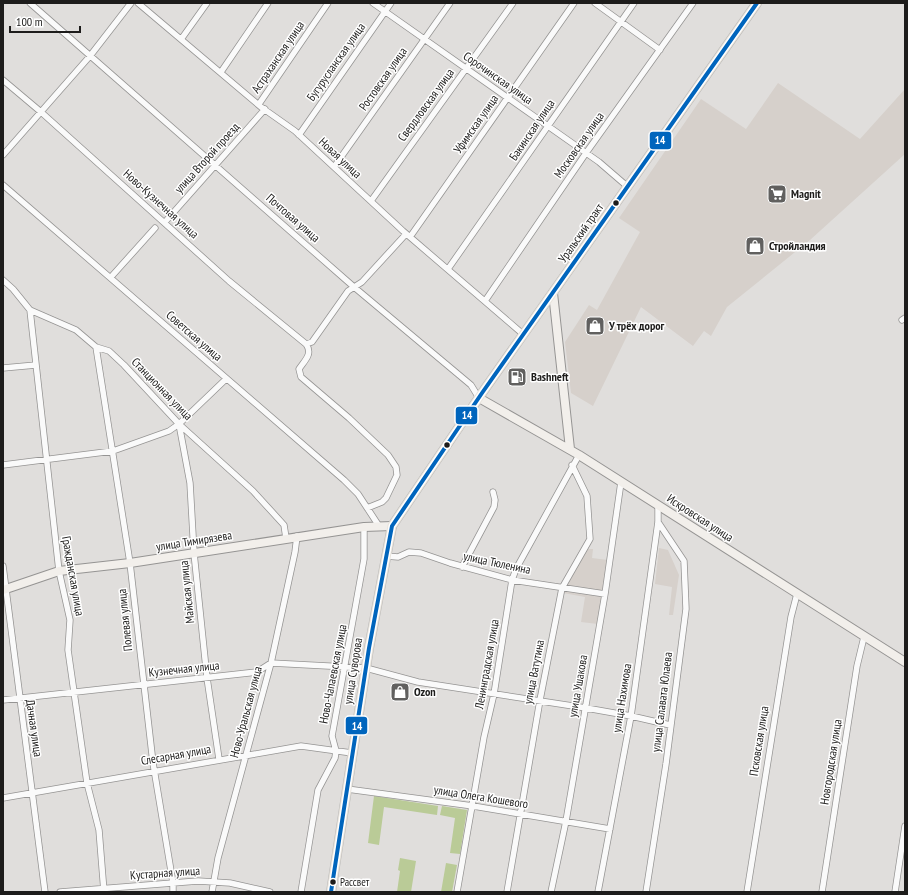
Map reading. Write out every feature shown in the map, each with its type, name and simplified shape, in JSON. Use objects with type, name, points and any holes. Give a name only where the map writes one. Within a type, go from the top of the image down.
[{"type":"main road","name":"Уральский тракт","points":[[392,526],[479,398],[757,3]]},
{"type":"main road","points":[[553,293],[570,449]]},
{"type":"main road","name":"Искровская улица","points":[[479,398],[570,449],[905,662]]},
{"type":"main road","name":"улица Тимирязева","points":[[4,590],[59,571],[130,563],[297,536],[364,527],[392,526]]},
{"type":"main road","name":"улица Суворова","points":[[331,892],[366,668],[392,526]]},
{"type":"street","name":"Почтовая улица","points":[[30,3],[354,287],[471,385],[479,398]]},
{"type":"street","points":[[3,155],[90,56],[131,3]]},
{"type":"street","points":[[182,38],[207,3]]},
{"type":"street","points":[[221,72],[268,3]]},
{"type":"street","name":"Астраханская улица","points":[[259,104],[328,3]]},
{"type":"street","name":"Сорочинская улица","points":[[373,3],[586,153],[628,187]]},
{"type":"street","name":"Бугурусланская улица","points":[[299,135],[392,3]]},
{"type":"street","name":"Ростовская улица","points":[[334,167],[450,3]]},
{"type":"street","name":"Свердловская улица","points":[[371,201],[513,3]]},
{"type":"street","name":"Уфимская улица","points":[[306,344],[312,342],[348,291],[362,282],[408,235],[508,98],[574,3]]},
{"type":"street","points":[[595,3],[622,21],[660,50]]},
{"type":"street","name":"Бакинская улица","points":[[448,270],[536,146],[547,126],[634,3]]},
{"type":"street","name":"Московская улица","points":[[485,301],[586,153],[693,3]]},
{"type":"street","name":"Новая улица","points":[[140,4],[265,109],[299,135],[408,235],[524,334]]},
{"type":"street","name":"Ново-Кузнечная улица","points":[[3,80],[165,222],[229,281],[306,344]]},
{"type":"street","name":"улица Второй проезд","points":[[165,222],[265,109]]},
{"type":"street","name":"Советская улица","points":[[3,185],[344,480],[358,494],[379,526]]},
{"type":"street","points":[[111,277],[155,228]]},
{"type":"street","name":"Станционная улица","points":[[3,280],[13,289],[30,310],[76,330],[96,347],[109,351],[179,424],[253,491],[284,525],[286,538]]},
{"type":"street","name":"Гражданская улица","points":[[30,310],[45,459],[59,571],[70,620],[68,650],[87,783],[99,830],[103,890]]},
{"type":"street","points":[[306,344],[310,349],[309,354],[299,369],[301,377],[388,455],[396,467],[397,475],[386,498],[382,502],[367,508]]},
{"type":"street","name":"Полевая улица","points":[[96,347],[130,563],[143,685],[173,883],[173,892]]},
{"type":"street","points":[[3,368],[36,365]]},
{"type":"street","points":[[3,465],[113,451],[169,431],[179,424],[226,379]]},
{"type":"street","name":"Майская улица","points":[[179,424],[190,483],[194,553],[207,678],[219,759]]},
{"type":"street","name":"Ленинградская улица","points":[[457,892],[484,737],[494,694],[512,580],[516,569],[572,465],[579,455]]},
{"type":"street","name":"улица Ватутина","points":[[507,892],[522,814],[540,700],[562,588],[590,538],[587,496],[572,465]]},
{"type":"street","name":"улица Ушакова","points":[[551,892],[566,821],[586,708],[605,594],[621,482]]},
{"type":"street","points":[[462,567],[494,507],[496,500],[493,492]]},
{"type":"street","name":"улица Нахимова","points":[[598,892],[631,716],[658,522],[658,506]]},
{"type":"street","name":"улица Салавата Юлаева","points":[[646,892],[686,609],[684,561],[658,522]]},
{"type":"street","name":"Ново-Чапаевская улица","points":[[336,751],[332,736],[344,668],[348,656],[364,559],[364,527]]},
{"type":"street","name":"Ново-Уральская улица","points":[[212,892],[218,858],[271,663],[295,552],[297,536]]},
{"type":"street","name":"улица Тюленина","points":[[386,556],[398,557],[409,552],[421,553],[462,567],[512,580],[605,594]]},
{"type":"street","name":"Дачная улица","points":[[3,566],[4,590],[45,892]]},
{"type":"street","name":"Псковская улица","points":[[748,892],[790,617],[797,594]]},
{"type":"street","name":"Новгородская улица","points":[[822,892],[857,666],[864,637]]},
{"type":"street","points":[[271,663],[366,668],[418,682],[540,700],[631,716],[670,725]]},
{"type":"street","name":"Кузнечная улица","points":[[3,700],[257,672],[271,663]]},
{"type":"street","name":"Слесарная улица","points":[[3,798],[246,754],[301,746],[352,754]]},
{"type":"street","points":[[300,892],[318,790],[335,758],[336,751]]},
{"type":"street","name":"улица Олега Кошевого","points":[[347,789],[473,806],[610,828]]},
{"type":"street","points":[[895,892],[905,826]]},
{"type":"street","name":"Кустарная улица","points":[[60,892],[103,890],[173,883],[214,882],[230,883],[270,892]]},
{"type":"shaded area","points":[[778,83],[860,139],[905,89],[905,154],[810,240],[727,307],[711,336],[704,331],[693,346],[641,307],[593,406],[571,393],[565,342],[589,305],[597,310],[640,232],[619,218],[701,99],[746,129]]},
{"type":"shaded area","points":[[659,548],[668,550],[679,575],[673,615],[669,615],[672,587],[655,584]]},
{"type":"shaded area","points":[[586,549],[593,549],[592,558],[608,560],[598,624],[581,622],[585,597],[563,593],[563,588]]},
{"type":"green space","points":[[374,796],[438,806],[437,815],[384,807],[379,845],[368,843]]},
{"type":"green space","points":[[442,806],[467,810],[460,854],[450,853],[455,818],[440,815]]},
{"type":"green space","points":[[400,858],[416,861],[411,892],[397,892]]},
{"type":"green space","points":[[446,863],[457,865],[452,892],[441,892]]},
{"type":"transit line","name":"14","points":[[331,892],[369,648],[392,526],[482,393],[757,3]]},
{"type":"place","name":"Magnit","points":[[777,194]]},
{"type":"place","name":"Стройландия","points":[[755,246]]},
{"type":"place","name":"У трёх дорог","points":[[595,326]]},
{"type":"place","name":"Bashneft","points":[[517,377]]},
{"type":"place","name":"Ozon","points":[[400,692]]},
{"type":"place","name":"Рассвет","points":[[333,882]]}]
